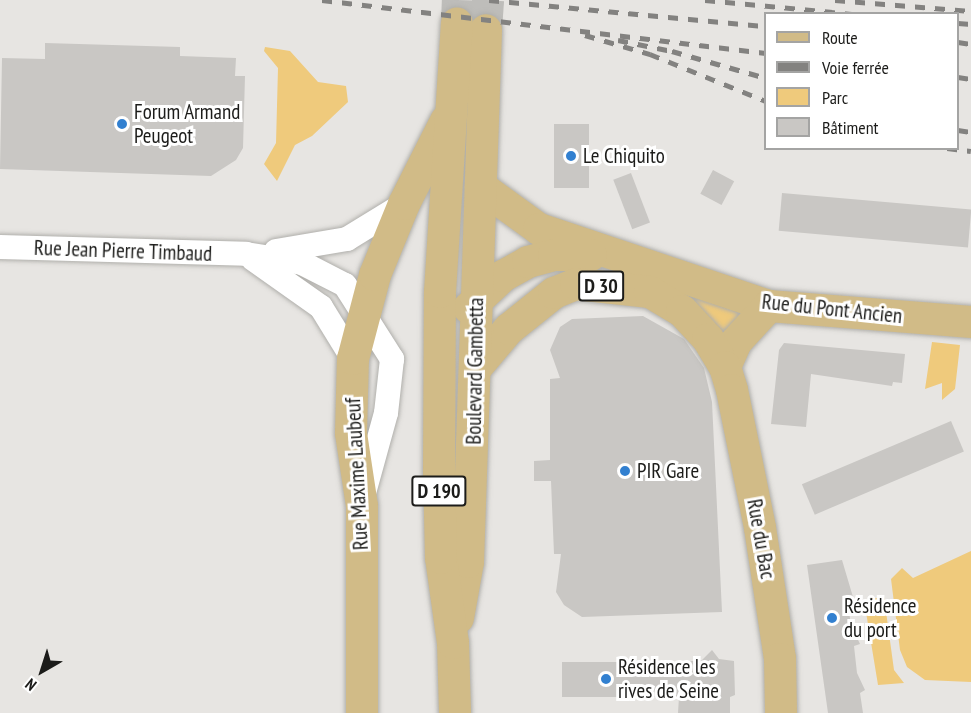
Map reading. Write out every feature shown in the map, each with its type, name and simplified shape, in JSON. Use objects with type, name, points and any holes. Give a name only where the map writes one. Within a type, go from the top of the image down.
[{"type":"main road","name":"Boulevard Gambetta","points":[[471,27],[481,187],[476,300],[476,368],[468,561],[453,643],[439,518],[440,292],[452,109],[471,27]]},
{"type":"main road","name":"Rue Maxime Laubeuf","points":[[362,713],[362,506],[351,433],[354,359],[364,310],[404,204],[452,109]]},
{"type":"main road","name":"Rue du Pont Ancien","points":[[481,187],[539,229],[770,306],[971,322]]},
{"type":"main road","name":"Rue du Pont Ancien","points":[[440,339],[476,300],[516,268],[538,259],[562,254],[627,257]]},
{"type":"main road","name":"D 30","points":[[476,368],[509,329],[554,292],[576,284],[650,292],[682,311],[708,339],[725,367]]},
{"type":"main road","points":[[725,367],[742,333],[770,306]]},
{"type":"main road","name":"Rue du Bac","points":[[725,367],[764,557],[780,659],[781,713]]},
{"type":"main road","name":"D 190","points":[[453,643],[455,713]]},
{"type":"street","name":"Rue Jean Pierre Timbaud","points":[[246,254],[331,244],[374,224],[404,204]]},
{"type":"street","name":"Rue Jean Pierre Timbaud","points":[[0,247],[246,254],[302,263],[326,272],[345,285],[364,310],[392,359],[386,413],[372,456],[362,506]]},
{"type":"street","points":[[246,254],[321,307],[354,359]]},
{"type":"green space","points":[[265,47],[290,51],[318,82],[346,86],[348,102],[312,136],[295,145],[277,181],[264,164],[276,143],[278,68],[264,51]]},
{"type":"green space","points":[[688,293],[743,311],[724,334],[686,298]]},
{"type":"green space","points":[[932,342],[960,345],[955,389],[942,400],[942,383],[925,389]]},
{"type":"green space","points":[[971,551],[971,682],[925,680],[907,667],[900,650],[891,579],[902,568],[913,578]]},
{"type":"green space","points":[[884,597],[894,670],[904,683],[878,685],[864,600]]},
{"type":"building","name":"Forum Armand Peugeot","points":[[45,43],[180,47],[180,56],[236,58],[235,76],[245,76],[243,148],[236,160],[211,176],[0,169],[2,58],[45,59]]},
{"type":"building","name":"Le Chiquito","points":[[554,124],[589,124],[589,188],[554,188]]},
{"type":"building","points":[[713,170],[734,181],[722,205],[700,194]]},
{"type":"building","points":[[631,173],[650,222],[632,229],[613,180]]},
{"type":"building","points":[[782,193],[971,210],[968,247],[779,231]]},
{"type":"building","name":"PIR Gare","points":[[643,316],[684,339],[704,368],[712,402],[722,612],[582,617],[564,605],[556,592],[561,554],[554,554],[551,481],[534,481],[534,461],[550,460],[550,379],[560,378],[550,350],[560,327],[572,319]]},
{"type":"building","points":[[784,343],[905,354],[902,383],[893,382],[892,386],[811,374],[806,427],[771,424],[779,350]]},
{"type":"building","points":[[951,421],[964,451],[815,515],[802,484]]},
{"type":"building","name":"Résidence du port","points":[[842,560],[853,597],[847,599],[851,625],[860,644],[854,646],[857,673],[865,690],[860,693],[863,713],[828,713],[807,565]]},
{"type":"building","points":[[712,650],[719,659],[734,661],[735,695],[730,697],[730,713],[678,713],[679,697],[562,697],[562,662],[683,662],[702,660]]},
{"type":"tunnel","points":[[457,24],[458,0]]},
{"type":"tunnel","points":[[486,30],[488,0]]},
{"type":"railway","points":[[322,0],[764,53]]},
{"type":"railway","points":[[489,0],[764,26]]},
{"type":"railway","points":[[705,0],[833,12]]},
{"type":"railway","points":[[835,0],[971,11]]},
{"type":"railway","points":[[959,23],[971,24]]},
{"type":"railway","points":[[585,35],[650,54],[764,100]]},
{"type":"railway","points":[[618,40],[672,51],[764,77]]},
{"type":"railway","points":[[959,42],[971,44]]},
{"type":"railway","points":[[959,77],[971,79]]},
{"type":"railway","points":[[959,130],[971,132]]},
{"type":"railway","points":[[959,150],[971,151]]},
{"type":"place","name":"Forum Armand Peugeot","points":[[122,124]]},
{"type":"place","name":"Le Chiquito","points":[[571,156]]},
{"type":"place","name":"PIR Gare","points":[[625,471]]},
{"type":"place","name":"Résidence du port","points":[[832,618]]},
{"type":"place","name":"Résidence les rives de Seine","points":[[606,679]]}]
